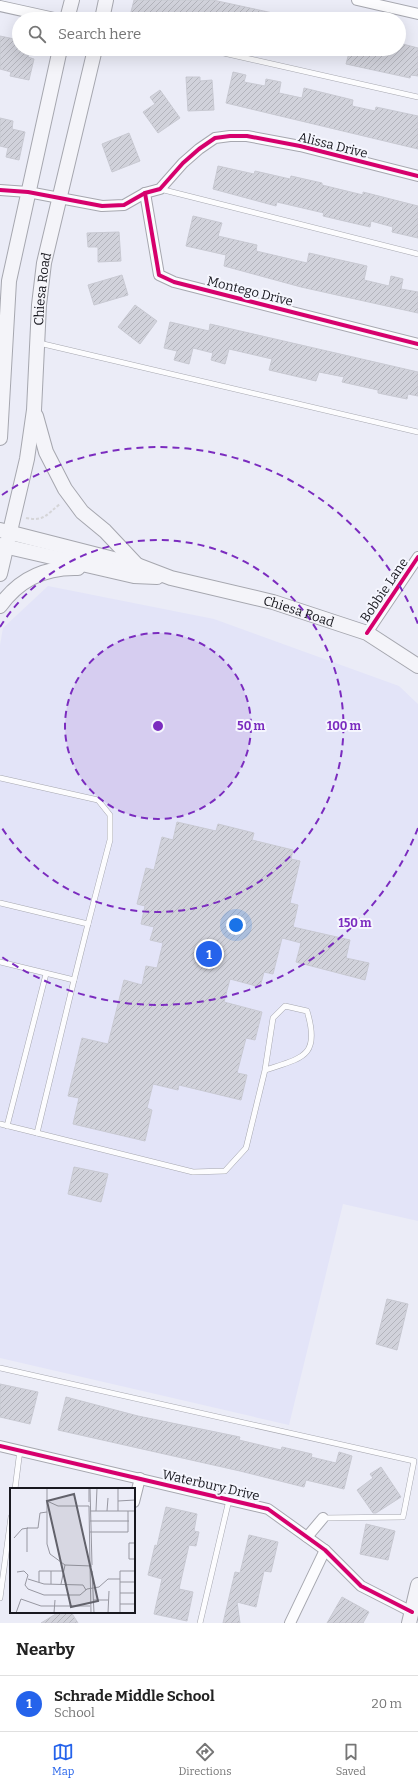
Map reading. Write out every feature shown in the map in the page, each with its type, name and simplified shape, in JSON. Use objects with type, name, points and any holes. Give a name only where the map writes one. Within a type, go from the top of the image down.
[{"type":"main road","points":[[69,12],[72,0]]},
{"type":"main road","points":[[103,12],[106,0]]},
{"type":"main road","points":[[0,438],[9,281],[58,56]]},
{"type":"main road","name":"Chiesa Road","points":[[93,56],[44,263],[39,305],[34,410],[27,459],[5,531],[3,546],[134,576],[171,578]]},
{"type":"main road","points":[[34,410],[46,452],[65,489],[82,512],[110,536],[137,564]]},
{"type":"main road","name":"Chiesa Road","points":[[5,531],[137,564],[171,578],[274,602],[367,633],[418,666]]},
{"type":"main road","points":[[0,574],[3,546]]},
{"type":"main road","points":[[0,606],[7,595],[21,583],[36,575],[66,568],[110,570]]},
{"type":"main road","points":[[411,1617],[418,1585]]},
{"type":"street","points":[[357,0],[418,14]]},
{"type":"street","points":[[0,6],[27,12]]},
{"type":"street","name":"Alissa Drive","points":[[160,189],[183,163],[200,149],[215,138],[230,136],[247,136],[300,146],[418,176]]},
{"type":"street","points":[[0,190],[28,192],[102,206],[124,204],[145,193],[160,189]]},
{"type":"street","name":"Montego Drive","points":[[145,193],[159,275],[174,282],[418,344]]},
{"type":"street","name":"Bobbie Lane","points":[[367,633],[418,557]]},
{"type":"street","name":"Waterbury Drive","points":[[0,1446],[268,1509],[324,1550],[361,1586],[411,1617]]},
{"type":"street","points":[[135,1498],[140,1478]]},
{"type":"street","points":[[307,1537],[323,1518]]},
{"type":"street","points":[[290,1623],[324,1550]]},
{"type":"lane","points":[[237,56],[418,97]]},
{"type":"lane","points":[[160,189],[418,254]]},
{"type":"lane","points":[[37,343],[418,432]]},
{"type":"lane","points":[[0,778],[98,800],[110,815],[110,840],[37,1133]]},
{"type":"lane","points":[[0,903],[88,924]]},
{"type":"lane","points":[[0,962],[74,980]]},
{"type":"lane","points":[[7,1126],[46,974]]},
{"type":"lane","points":[[0,1124],[193,1172],[225,1171],[246,1148],[265,1070],[273,1018],[285,1006],[307,1012],[310,1023],[310,1048],[302,1058],[265,1070]]},
{"type":"lane","points":[[0,1368],[414,1461],[403,1517],[323,1518]]},
{"type":"lane","points":[[15,1488],[20,1450]]},
{"type":"lane","points":[[200,1623],[229,1500]]},
{"type":"lane","points":[[0,1598],[10,1524]]},
{"type":"path","points":[[22,517],[36,520],[41,519],[64,501]]},
{"type":"shaded area","points":[[48,586],[214,619],[399,686],[418,704],[418,1221],[343,1204],[289,1425],[0,1358],[0,645],[3,628]]},
{"type":"building","points":[[134,0],[213,0],[268,12],[131,12]]},
{"type":"building","points":[[0,36],[12,39],[12,56],[28,56],[34,59],[29,80],[10,76],[11,72],[0,69]]},
{"type":"building","points":[[406,45],[418,48],[418,76],[411,75],[410,78],[346,64],[348,56],[406,56]]},
{"type":"building","points":[[233,72],[246,75],[244,82],[265,86],[266,79],[281,82],[279,93],[302,98],[304,88],[353,100],[352,106],[375,111],[376,107],[418,116],[418,149],[226,103]]},
{"type":"building","points":[[186,77],[200,77],[200,81],[212,80],[214,110],[188,111]]},
{"type":"building","points":[[160,90],[180,118],[158,133],[143,112],[155,104],[150,97]]},
{"type":"building","points":[[0,118],[13,121],[12,129],[25,132],[19,160],[6,157],[8,148],[0,146]]},
{"type":"building","points":[[129,133],[140,161],[112,172],[102,144]]},
{"type":"building","points":[[218,166],[254,174],[255,171],[290,179],[291,176],[363,195],[363,192],[418,206],[418,238],[392,232],[393,227],[371,221],[370,227],[323,216],[324,213],[277,202],[276,206],[213,189]]},
{"type":"building","points":[[193,216],[222,223],[218,236],[257,245],[256,251],[307,263],[309,253],[367,266],[364,280],[389,286],[391,276],[403,279],[401,289],[418,292],[418,313],[301,287],[224,266],[226,255],[186,246]]},
{"type":"building","points":[[119,232],[121,261],[98,262],[98,247],[88,247],[87,233]]},
{"type":"building","points":[[122,275],[128,295],[94,305],[88,285]]},
{"type":"building","points":[[135,305],[157,321],[140,344],[118,327]]},
{"type":"building","points":[[170,322],[209,331],[210,324],[418,372],[418,396],[408,394],[407,399],[378,393],[378,390],[342,382],[344,377],[319,372],[316,381],[269,370],[272,359],[229,349],[225,364],[211,360],[213,353],[193,348],[189,364],[174,360],[177,351],[164,348]]},
{"type":"building","points":[[177,822],[216,831],[218,824],[254,833],[252,840],[293,850],[291,859],[300,861],[290,903],[298,905],[293,927],[350,940],[346,958],[369,963],[365,980],[296,962],[301,943],[282,938],[273,974],[264,972],[260,987],[230,979],[224,1002],[262,1012],[255,1040],[246,1038],[237,1073],[247,1075],[241,1100],[179,1085],[178,1090],[153,1084],[147,1108],[152,1110],[145,1141],[73,1124],[79,1098],[68,1096],[82,1038],[108,1044],[124,980],[142,985],[146,966],[157,968],[163,943],[150,940],[154,927],[141,924],[145,906],[137,904],[146,868],[154,870],[162,837],[173,840]]},
{"type":"building","points":[[74,1167],[108,1174],[101,1202],[68,1194]]},
{"type":"building","points":[[387,1299],[408,1304],[397,1350],[376,1344]]},
{"type":"building","points":[[0,1384],[38,1392],[30,1424],[0,1417]]},
{"type":"building","points":[[66,1397],[138,1416],[240,1437],[239,1440],[281,1450],[282,1447],[312,1454],[311,1457],[336,1463],[339,1452],[352,1456],[344,1489],[306,1480],[304,1487],[58,1430]]},
{"type":"building","points":[[381,1467],[401,1497],[376,1513],[373,1513],[357,1490],[373,1478],[370,1474]]},
{"type":"building","points":[[166,1507],[197,1514],[194,1531],[199,1532],[196,1546],[189,1545],[179,1589],[193,1592],[187,1621],[154,1614],[162,1579],[148,1575],[155,1545],[157,1546]]},
{"type":"building","points":[[366,1524],[395,1531],[388,1560],[360,1554]]},
{"type":"building","points":[[249,1535],[278,1542],[271,1572],[264,1571],[256,1607],[237,1602],[240,1623],[223,1623],[235,1572],[240,1573]]},
{"type":"building","points":[[342,1597],[369,1612],[363,1623],[327,1623]]},
{"type":"building","points":[[57,1613],[72,1613],[78,1623],[41,1623]]},
{"type":"cycle path","points":[[0,190],[28,192],[102,206],[124,205],[145,193],[160,189],[183,163],[215,138],[230,136],[247,136],[300,146],[418,176]]},
{"type":"cycle path","points":[[145,193],[159,275],[174,282],[418,344]]},
{"type":"cycle path","points":[[367,633],[418,557]]},
{"type":"cycle path","points":[[0,1446],[268,1509],[325,1550],[361,1586],[412,1612]]},
{"type":"place","name":"Schrade Middle School","points":[[209,954]]}]
